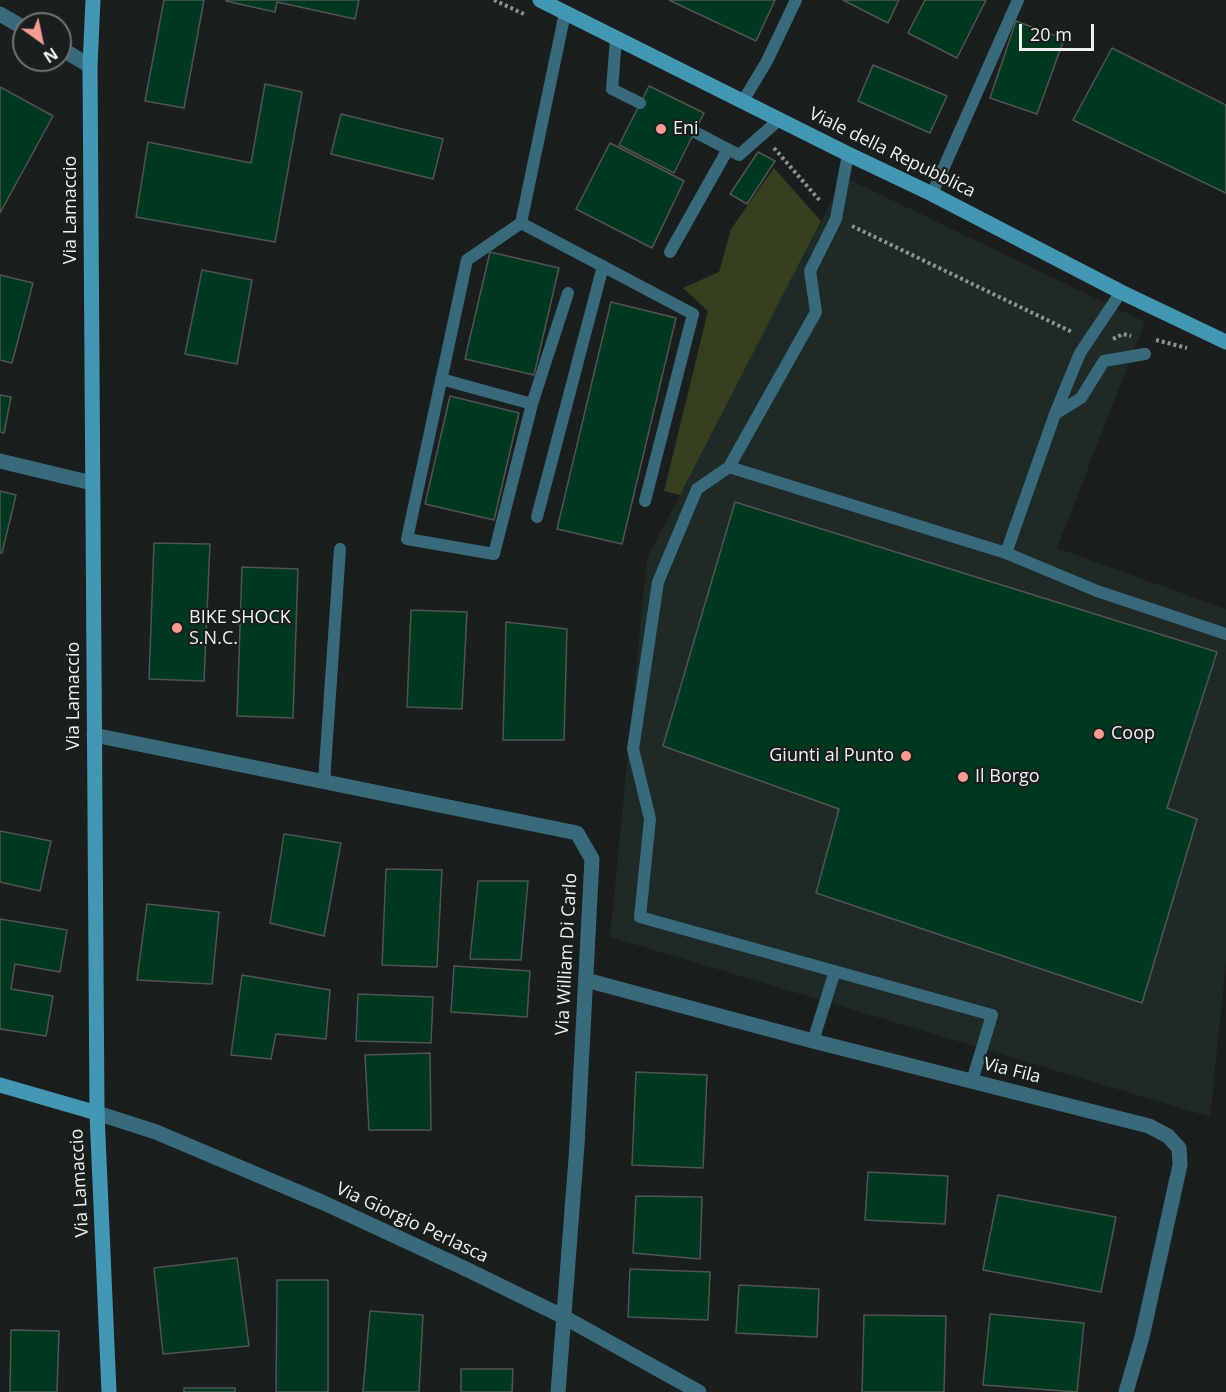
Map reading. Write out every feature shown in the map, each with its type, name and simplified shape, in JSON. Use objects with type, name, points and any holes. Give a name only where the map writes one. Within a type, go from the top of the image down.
[{"type":"street","name":"Via Lamaccio","points":[[93,0],[90,66],[97,1113],[109,1392]]},
{"type":"street","name":"Viale della Repubblica","points":[[540,0],[932,194],[1121,292],[1226,342]]},
{"type":"street","points":[[72,55],[90,66]]},
{"type":"street","points":[[0,460],[92,483]]},
{"type":"street","name":"Via William Di Carlo","points":[[94,735],[577,833],[592,859],[577,1145],[562,1316],[558,1392]]},
{"type":"street","name":"Via Fila","points":[[586,980],[813,1041],[1149,1126],[1168,1136],[1179,1148],[1180,1165],[1142,1337],[1126,1392]]},
{"type":"street","points":[[0,1085],[97,1113]]},
{"type":"street","name":"Via Giorgio Perlasca","points":[[97,1113],[156,1132],[324,1203],[456,1264],[562,1316],[699,1392]]},
{"type":"lane","points":[[743,101],[767,61],[796,0]]},
{"type":"lane","points":[[932,194],[1018,0]]},
{"type":"lane","points":[[565,13],[521,224],[466,260],[407,539],[494,554],[532,404],[568,293]]},
{"type":"lane","points":[[616,39],[612,89],[640,103]]},
{"type":"lane","points":[[695,132],[740,155],[780,119]]},
{"type":"lane","points":[[670,252],[728,149]]},
{"type":"lane","points":[[848,154],[836,219],[810,271],[816,312],[729,467],[697,489],[658,582],[633,749],[650,819],[640,916],[992,1015],[972,1082]]},
{"type":"lane","points":[[521,224],[693,314],[645,501]]},
{"type":"lane","points":[[537,517],[603,266]]},
{"type":"lane","points":[[1006,553],[1055,414],[1080,353],[1121,292]]},
{"type":"lane","points":[[1055,414],[1081,398],[1104,362],[1145,354]]},
{"type":"lane","points":[[441,379],[532,404]]},
{"type":"lane","points":[[729,467],[1006,553],[1097,591],[1226,634]]},
{"type":"lane","points":[[324,782],[340,549]]},
{"type":"lane","points":[[813,1041],[835,971]]},
{"type":"shaded area","points":[[844,177],[1145,322],[1057,548],[1226,609],[1226,964],[1210,1117],[610,937],[647,558]]},
{"type":"green space","points":[[774,168],[821,221],[680,495],[664,491],[708,311],[683,288],[719,272],[731,229]]},
{"type":"building","points":[[164,0],[204,0],[184,108],[145,101]]},
{"type":"building","points":[[226,0],[359,0],[355,19],[277,2],[275,12]]},
{"type":"building","points":[[669,0],[775,0],[756,41]]},
{"type":"building","points":[[843,0],[899,0],[888,23]]},
{"type":"building","points":[[925,0],[986,0],[957,58],[908,33]]},
{"type":"building","points":[[1016,21],[1064,39],[1037,114],[990,98]]},
{"type":"building","points":[[1112,48],[1226,105],[1226,193],[1073,120]]},
{"type":"building","points":[[873,65],[947,96],[930,133],[858,101]]},
{"type":"building","points":[[265,84],[302,92],[275,242],[136,217],[148,142],[251,163]]},
{"type":"building","points":[[649,86],[704,113],[674,173],[619,145]]},
{"type":"building","points":[[0,87],[53,116],[0,213]]},
{"type":"building","points":[[341,114],[443,139],[433,179],[331,154]]},
{"type":"building","points":[[610,143],[684,181],[652,248],[576,209]]},
{"type":"building","points":[[758,152],[775,161],[747,204],[730,194]]},
{"type":"building","points":[[490,252],[559,268],[534,375],[465,359]]},
{"type":"building","points":[[202,270],[252,280],[237,364],[185,354]]},
{"type":"building","points":[[0,275],[33,283],[12,363],[0,360]]},
{"type":"building","points":[[611,302],[676,318],[622,544],[557,529]]},
{"type":"building","points":[[0,395],[11,397],[4,433],[0,432]]},
{"type":"building","points":[[450,396],[519,413],[494,520],[425,504]]},
{"type":"building","points":[[0,491],[16,495],[2,553],[0,553]]},
{"type":"building","name":"Il Borgo","points":[[735,502],[1217,652],[1167,808],[1197,819],[1142,1003],[816,893],[839,809],[663,746]]},
{"type":"building","points":[[154,543],[210,544],[204,681],[149,679]]},
{"type":"building","points":[[242,567],[298,569],[293,718],[237,716]]},
{"type":"building","points":[[411,610],[467,612],[462,709],[407,707]]},
{"type":"building","points":[[506,622],[567,629],[564,740],[503,740]]},
{"type":"building","points":[[0,831],[51,841],[40,891],[0,882]]},
{"type":"building","points":[[284,834],[341,843],[324,936],[270,923]]},
{"type":"building","points":[[386,869],[442,870],[437,967],[382,965]]},
{"type":"building","points":[[478,881],[528,881],[521,960],[470,959]]},
{"type":"building","points":[[147,904],[219,912],[212,984],[137,980]]},
{"type":"building","points":[[0,919],[67,930],[60,972],[15,964],[11,989],[53,996],[46,1036],[0,1029]]},
{"type":"building","points":[[454,966],[530,971],[527,1017],[451,1012]]},
{"type":"building","points":[[242,975],[330,990],[326,1039],[276,1034],[271,1059],[231,1055]]},
{"type":"building","points":[[358,994],[433,997],[431,1043],[356,1041]]},
{"type":"building","points":[[430,1053],[431,1130],[369,1130],[365,1055]]},
{"type":"building","points":[[636,1072],[707,1075],[703,1168],[632,1165]]},
{"type":"building","points":[[868,1172],[948,1176],[945,1224],[865,1220]]},
{"type":"building","points":[[998,1195],[1116,1217],[1101,1292],[983,1270]]},
{"type":"building","points":[[636,1196],[702,1197],[700,1259],[633,1253]]},
{"type":"building","points":[[237,1258],[249,1346],[163,1354],[154,1268]]},
{"type":"building","points":[[630,1269],[710,1272],[708,1320],[628,1317]]},
{"type":"building","points":[[277,1280],[328,1280],[328,1392],[276,1392]]},
{"type":"building","points":[[739,1285],[819,1289],[817,1337],[736,1333]]},
{"type":"building","points":[[370,1311],[423,1315],[419,1392],[363,1392]]},
{"type":"building","points":[[990,1314],[1084,1323],[1077,1392],[983,1385]]},
{"type":"building","points":[[864,1315],[946,1316],[944,1392],[862,1392]]},
{"type":"building","points":[[11,1330],[59,1331],[57,1392],[10,1392]]},
{"type":"building","points":[[461,1369],[513,1369],[512,1392],[461,1392]]},
{"type":"building","points":[[184,1388],[235,1388],[235,1392],[184,1392]]},
{"type":"place","name":"Eni","points":[[661,129]]},
{"type":"place","name":"BIKE SHOCK S.N.C.","points":[[177,628]]},
{"type":"place","name":"Coop","points":[[1099,734]]},
{"type":"place","name":"Giunti al Punto","points":[[906,756]]},
{"type":"place","name":"Il Borgo","points":[[963,777]]}]
